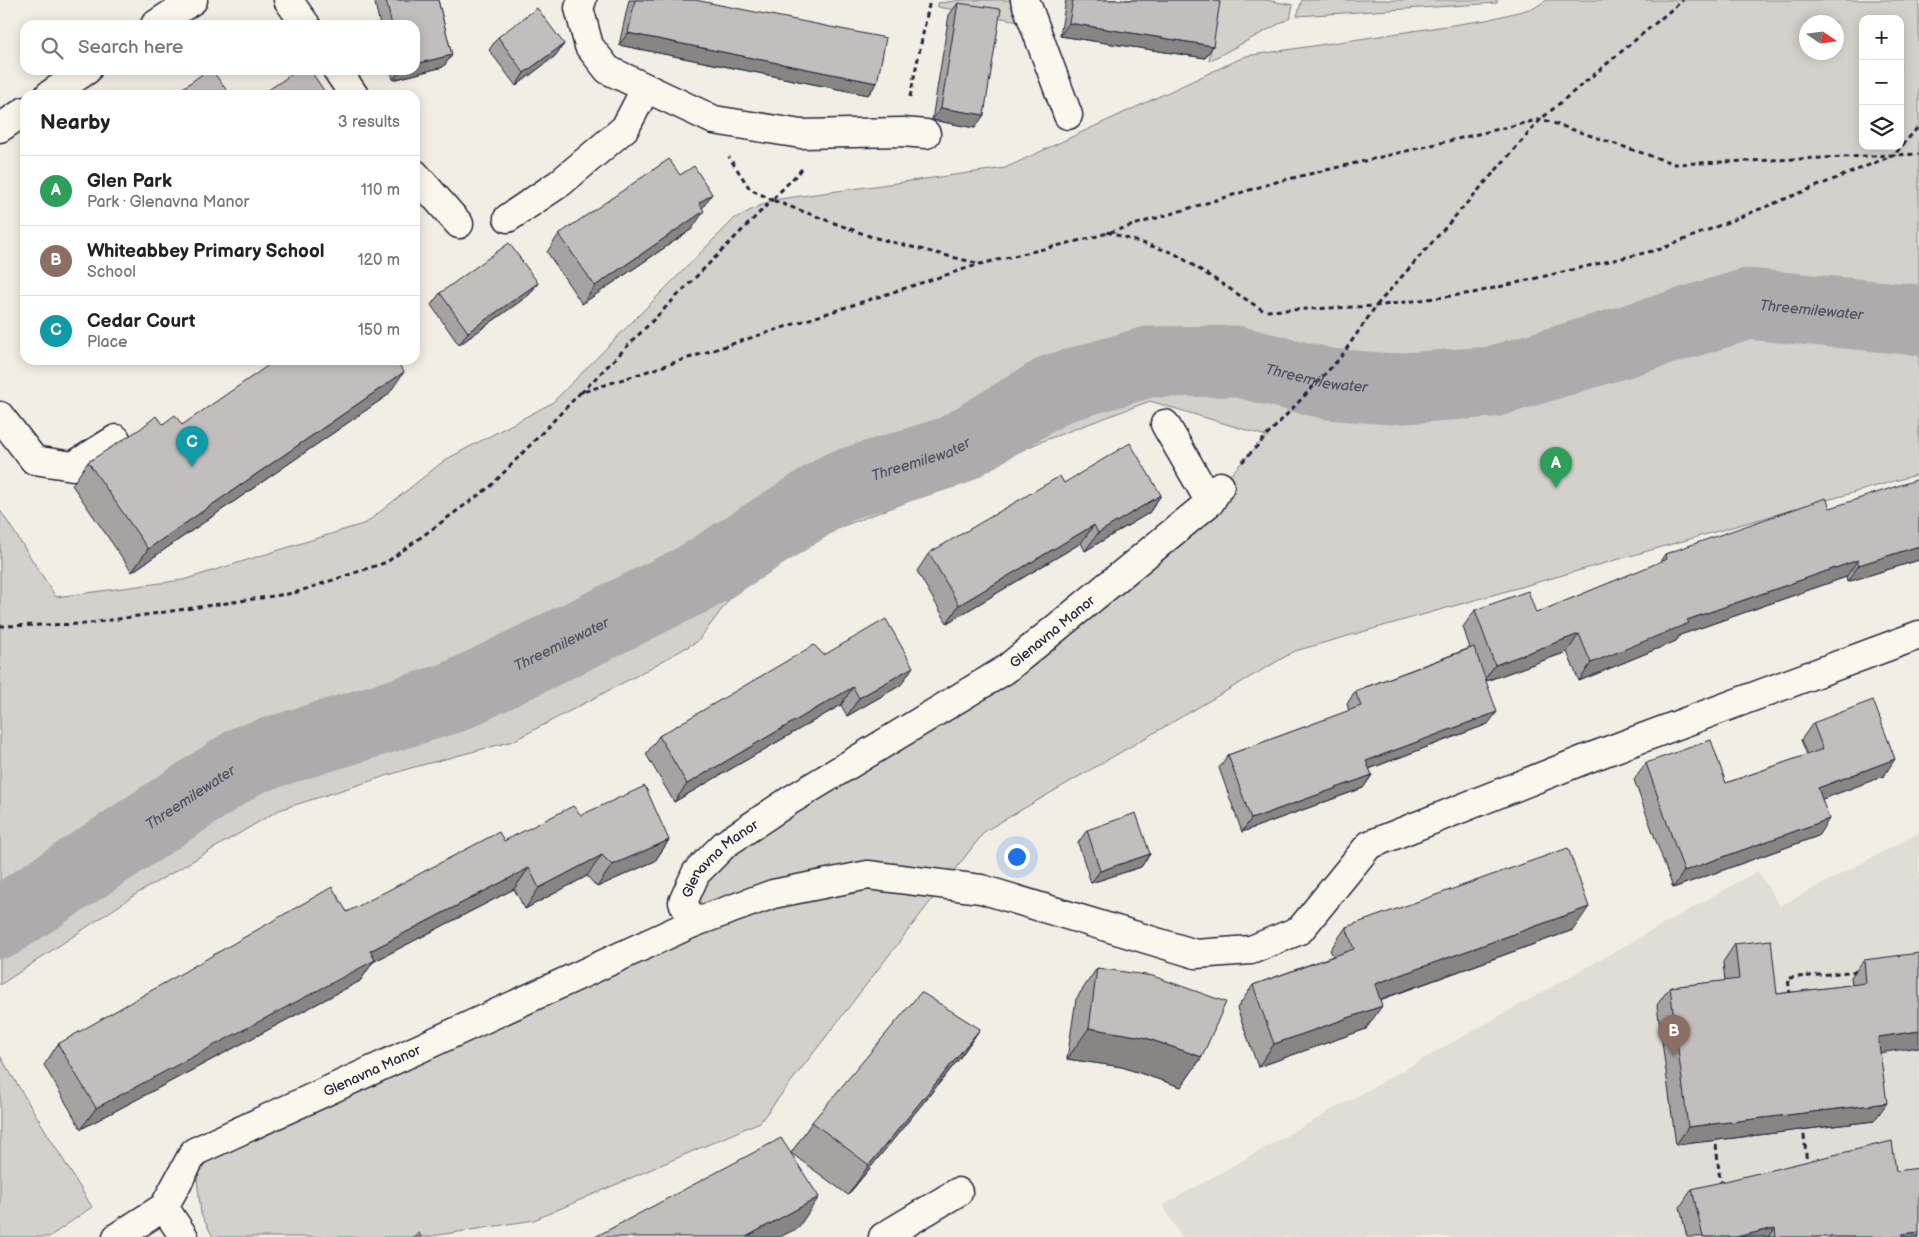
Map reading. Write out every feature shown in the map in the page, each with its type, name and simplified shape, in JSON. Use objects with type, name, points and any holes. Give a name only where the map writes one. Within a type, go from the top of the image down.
[{"type":"street","points":[[163,20],[193,0]]},
{"type":"street","points":[[288,0],[302,20]]},
{"type":"street","points":[[582,0],[579,8],[590,46],[608,70],[714,120],[801,134],[915,133]]},
{"type":"street","points":[[1025,0],[1068,115]]},
{"type":"street","points":[[57,90],[80,75]]},
{"type":"street","points":[[340,75],[351,90]]},
{"type":"street","points":[[508,218],[560,184],[625,128],[646,88]]},
{"type":"street","points":[[420,180],[459,224]]},
{"type":"street","points":[[0,416],[34,460],[73,466],[116,439]]},
{"type":"street","name":"Glenavna Manor","points":[[118,1237],[164,1207],[194,1152],[693,923],[683,902],[696,873],[725,844],[789,802],[1005,670],[1215,494],[1165,424]]},
{"type":"street","points":[[693,923],[773,894],[868,875],[981,889],[1196,954],[1251,950],[1300,930],[1369,845],[1586,759],[1919,635]]},
{"type":"street","points":[[883,1237],[958,1192]]},
{"type":"street","points":[[164,1207],[184,1237]]},
{"type":"path","points":[[915,133],[930,0]]},
{"type":"path","points":[[1267,436],[1340,358],[1376,306],[1541,118],[1683,0]]},
{"type":"path","points":[[580,393],[980,264],[1094,238],[1106,232],[1276,182],[1541,118],[1675,164],[1919,154]]},
{"type":"path","points":[[1106,232],[1174,253],[1264,311],[1376,306],[1473,293],[1661,250],[1894,155],[1919,126]]},
{"type":"path","points":[[0,626],[84,624],[294,593],[387,562],[491,486],[580,393],[807,164],[801,148],[801,134]]},
{"type":"path","points":[[726,152],[750,189],[772,200],[872,237],[980,264]]},
{"type":"path","points":[[1790,996],[1788,978],[1863,971]]},
{"type":"path","points":[[1802,1116],[1807,1165]]},
{"type":"path","points":[[1715,1134],[1720,1180],[1725,1187]]},
{"type":"shaded area","points":[[964,0],[1010,0],[1019,21],[938,7],[938,3]]},
{"type":"shaded area","points":[[1219,0],[1266,0],[1293,5],[1290,18],[1209,61]]},
{"type":"shaded area","points":[[1302,0],[1497,0],[1497,3],[1297,16]]},
{"type":"shaded area","points":[[1547,0],[1919,0],[1919,474],[1295,651],[985,831],[760,1122],[534,1220],[426,1237],[213,1237],[201,1214],[194,1152],[693,923],[696,873],[1005,670],[1220,486],[1266,436],[1150,401],[1040,442],[931,493],[835,529],[741,584],[698,641],[634,677],[513,741],[411,768],[279,810],[138,893],[0,985],[0,510],[56,597],[183,580],[366,523],[445,460],[552,403],[735,218],[772,200],[1005,168],[1246,56],[1486,20],[1534,8]]},
{"type":"shaded area","points":[[1919,833],[1919,1237],[1181,1237],[1163,1205],[1758,871],[1780,906]]},
{"type":"shaded area","points":[[0,1056],[92,1207],[49,1237],[0,1237]]},
{"type":"building","points":[[386,0],[438,0],[452,55],[420,63],[420,20],[391,20]]},
{"type":"building","points":[[635,0],[695,0],[886,38],[877,83],[628,33]]},
{"type":"building","points":[[1073,0],[1209,0],[1220,2],[1213,46],[1069,23]]},
{"type":"building","points":[[958,3],[1001,9],[984,115],[941,108]]},
{"type":"building","points":[[537,8],[564,44],[524,73],[498,37]]},
{"type":"building","points":[[201,75],[216,75],[226,90],[180,90]]},
{"type":"building","points":[[291,75],[313,75],[324,90],[268,90]]},
{"type":"building","points":[[669,159],[680,175],[694,166],[712,194],[699,203],[704,211],[595,286],[559,234]]},
{"type":"building","points":[[509,243],[538,283],[468,332],[440,293]]},
{"type":"building","points":[[269,365],[399,365],[404,372],[148,549],[88,462],[140,429],[156,416],[163,424],[175,415],[182,425]]},
{"type":"building","points":[[1130,443],[1161,495],[1098,533],[1094,525],[959,605],[929,553],[1060,476],[1064,483]]},
{"type":"building","points":[[1919,479],[1919,546],[1859,565],[1858,560],[1687,620],[1689,623],[1591,663],[1579,634],[1495,665],[1475,610],[1528,591],[1536,613],[1667,559],[1665,554],[1826,498],[1830,508]]},
{"type":"building","points":[[886,619],[913,667],[859,698],[853,687],[687,784],[659,736],[814,645],[824,655]]},
{"type":"building","points":[[1474,647],[1497,712],[1366,761],[1372,775],[1251,819],[1228,755],[1361,706],[1355,691]]},
{"type":"building","points":[[1873,700],[1895,759],[1818,788],[1829,819],[1684,871],[1646,763],[1711,740],[1726,783],[1823,749],[1813,723]]},
{"type":"building","points":[[645,786],[669,840],[612,865],[602,855],[539,888],[529,868],[370,951],[375,960],[96,1108],[58,1044],[332,887],[347,912],[499,832],[504,841],[573,806],[581,815]]},
{"type":"building","points":[[1136,813],[1150,854],[1100,871],[1087,830]]},
{"type":"building","points":[[1568,848],[1589,907],[1375,984],[1382,1006],[1274,1044],[1253,985],[1354,949],[1346,927]]},
{"type":"building","points":[[1771,940],[1777,994],[1866,983],[1864,960],[1919,953],[1919,1031],[1878,1037],[1887,1103],[1688,1127],[1670,987],[1739,979],[1735,944]]},
{"type":"building","points":[[1097,968],[1153,976],[1226,1002],[1202,1057],[1143,1037],[1089,1028]]},
{"type":"building","points":[[921,992],[980,1029],[869,1165],[812,1122]]},
{"type":"building","points":[[781,1138],[819,1197],[746,1237],[595,1237]]},
{"type":"building","points":[[1892,1141],[1896,1171],[1919,1168],[1919,1232],[1902,1234],[1903,1237],[1776,1237],[1775,1228],[1736,1237],[1703,1237],[1692,1189]]},
{"type":"building","points":[[419,1233],[421,1237],[412,1237]]},
{"type":"waterway","name":"Threemilewater","points":[[0,923],[247,760],[454,697],[696,578],[840,486],[953,451],[1055,389],[1148,362],[1235,361],[1329,384],[1391,389],[1492,382],[1748,304],[1919,320]]},
{"type":"place","name":"Cedar Court","points":[[192,467]]},
{"type":"place","name":"Glen Park","points":[[1556,488]]},
{"type":"place","name":"Whiteabbey Primary School","points":[[1674,1056]]}]
